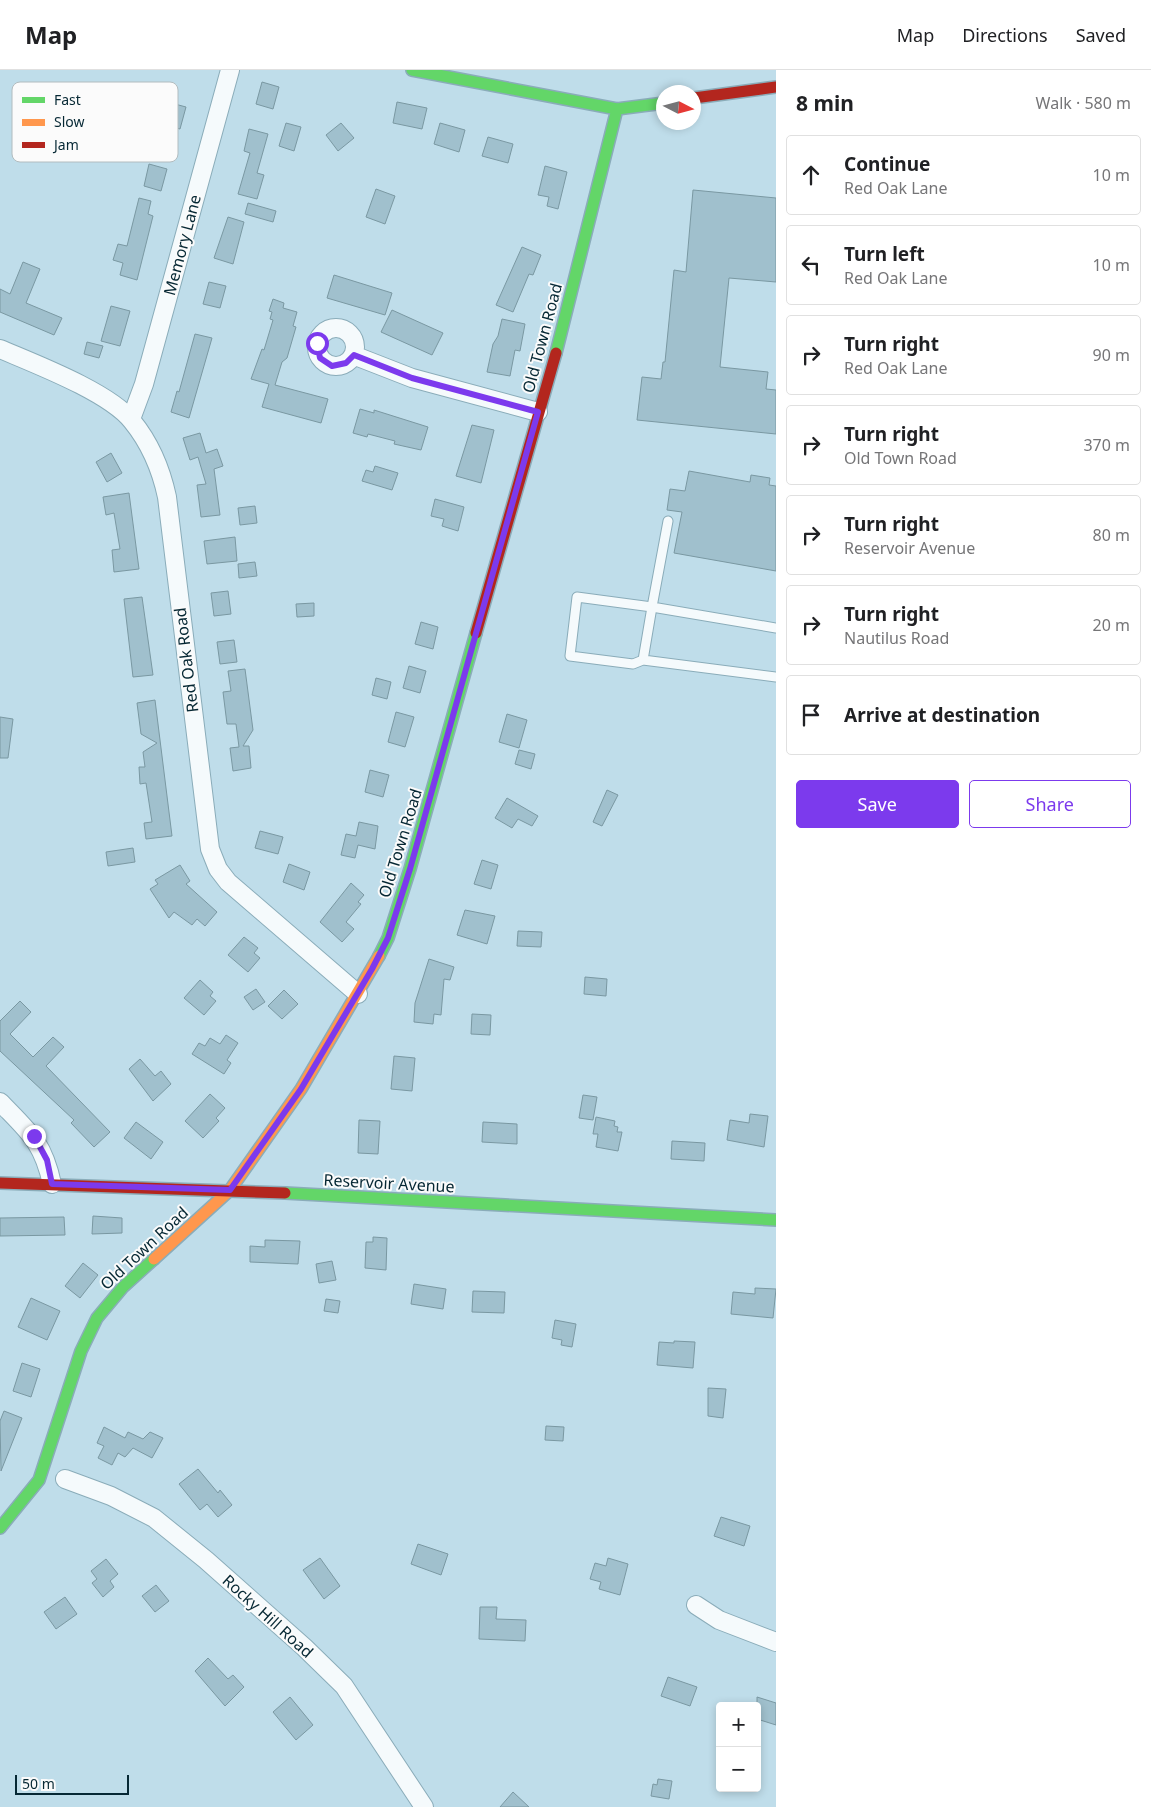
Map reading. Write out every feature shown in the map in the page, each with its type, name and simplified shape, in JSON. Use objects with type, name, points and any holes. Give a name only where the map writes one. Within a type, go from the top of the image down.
[{"type":"main road","points":[[412,70],[618,109],[656,103]]},
{"type":"main road","points":[[701,97],[776,87]]},
{"type":"main road","name":"Old Town Road","points":[[0,1528],[16,1511],[39,1480],[82,1350],[97,1318],[123,1287],[230,1190],[301,1089],[358,994],[388,938],[410,869],[577,273],[618,109]]},
{"type":"main road","name":"Reservoir Avenue","points":[[0,1183],[230,1190],[776,1220]]},
{"type":"street","name":"Memory Lane","points":[[131,419],[144,384],[230,70]]},
{"type":"street","name":"Red Oak Road","points":[[0,349],[76,383],[131,419],[154,454],[162,474],[167,497],[210,849],[218,869],[228,882],[358,994]]},
{"type":"street","points":[[354,355],[412,378],[538,412]]},
{"type":"street","points":[[0,1102],[34,1136],[47,1160],[52,1184]]},
{"type":"street","name":"Rocky Hill Road","points":[[65,1479],[111,1496],[154,1518],[206,1560],[304,1647],[344,1686],[424,1807]]},
{"type":"street","points":[[696,1605],[719,1620],[776,1642]]},
{"type":"lane","points":[[643,660],[668,521]]},
{"type":"lane","points":[[776,628],[652,607],[577,597],[570,656],[633,664],[643,660],[776,677]]},
{"type":"building","points":[[262,82],[279,87],[273,109],[256,104]]},
{"type":"building","points":[[397,102],[427,108],[422,129],[393,123]]},
{"type":"building","points":[[178,105],[186,107],[180,129],[178,128]]},
{"type":"building","points":[[286,123],[301,127],[294,151],[279,146]]},
{"type":"building","points":[[341,123],[354,138],[338,151],[326,135]]},
{"type":"building","points":[[440,123],[465,130],[459,152],[434,144]]},
{"type":"building","points":[[249,129],[268,134],[257,173],[264,175],[257,199],[238,194],[250,153],[244,151]]},
{"type":"building","points":[[488,137],[513,144],[508,163],[482,156]]},
{"type":"building","points":[[149,164],[167,169],[161,191],[144,186]]},
{"type":"building","points":[[545,166],[567,172],[558,209],[547,206],[549,197],[538,195]]},
{"type":"building","points":[[376,189],[395,196],[385,224],[366,217]]},
{"type":"building","points":[[693,190],[776,198],[776,282],[729,278],[720,367],[768,372],[766,389],[776,390],[776,434],[637,420],[642,377],[661,379],[663,362],[665,362],[674,270],[686,272]]},
{"type":"building","points":[[139,198],[151,201],[148,214],[153,216],[137,280],[120,275],[123,263],[113,260],[118,244],[127,246]]},
{"type":"building","points":[[248,203],[276,211],[273,222],[245,214]]},
{"type":"building","points":[[228,217],[244,222],[233,264],[214,258]]},
{"type":"building","points":[[522,247],[541,255],[533,275],[529,274],[513,312],[496,305]]},
{"type":"building","points":[[23,262],[40,269],[26,303],[62,318],[54,335],[0,312],[0,289],[10,294]]},
{"type":"building","points":[[334,275],[392,293],[385,315],[327,298]]},
{"type":"building","points":[[209,282],[226,286],[220,308],[203,304]]},
{"type":"building","points":[[273,299],[284,303],[283,308],[297,312],[293,326],[296,327],[287,358],[282,362],[275,385],[328,399],[321,423],[262,407],[269,384],[251,379],[262,349],[264,350],[273,320],[270,319],[272,312],[269,311]]},
{"type":"building","points":[[111,306],[130,311],[120,346],[101,341]]},
{"type":"building","points":[[392,310],[443,333],[432,355],[381,332]]},
{"type":"building","points":[[502,319],[525,324],[520,351],[515,350],[510,376],[487,372],[493,344],[498,336]]},
{"type":"building","points":[[195,334],[212,338],[189,418],[171,412],[177,391],[179,392]]},
{"type":"building","points":[[87,342],[103,346],[99,358],[84,354]]},
{"type":"building","points":[[360,409],[374,413],[374,410],[428,427],[421,450],[394,444],[395,441],[368,434],[367,437],[353,433]]},
{"type":"building","points":[[472,425],[494,430],[481,483],[456,476]]},
{"type":"building","points":[[200,433],[206,453],[217,449],[223,466],[214,469],[220,515],[201,517],[197,485],[206,484],[198,457],[190,460],[183,438]]},
{"type":"building","points":[[111,453],[122,473],[107,482],[96,462]]},
{"type":"building","points":[[375,466],[398,473],[392,490],[362,481],[366,470],[373,472]]},
{"type":"building","points":[[689,471],[750,482],[751,475],[770,478],[769,485],[776,486],[776,571],[674,553],[682,512],[667,510],[670,489],[685,491]]},
{"type":"building","points":[[129,493],[139,569],[114,572],[112,550],[120,549],[114,513],[106,515],[103,497]]},
{"type":"building","points":[[435,499],[464,507],[458,531],[442,526],[444,519],[431,516]]},
{"type":"building","points":[[255,506],[257,523],[240,525],[238,508]]},
{"type":"building","points":[[235,537],[237,561],[207,564],[204,541]]},
{"type":"building","points":[[255,562],[257,576],[239,578],[238,564]]},
{"type":"building","points":[[228,591],[231,614],[214,616],[211,593]]},
{"type":"building","points":[[142,597],[153,675],[133,677],[124,599]]},
{"type":"building","points":[[314,603],[314,616],[297,617],[296,604]]},
{"type":"building","points":[[421,622],[438,627],[433,649],[415,644]]},
{"type":"building","points":[[234,640],[237,662],[220,664],[217,642]]},
{"type":"building","points":[[409,666],[426,671],[420,693],[403,688]]},
{"type":"building","points":[[245,669],[253,730],[243,746],[249,746],[251,768],[233,771],[230,748],[239,747],[236,724],[227,724],[223,692],[231,691],[228,671]]},
{"type":"building","points":[[376,678],[391,682],[387,699],[372,695]]},
{"type":"building","points":[[155,700],[172,836],[146,839],[144,823],[152,822],[146,783],[140,784],[139,767],[145,767],[143,752],[157,743],[141,734],[137,703]]},
{"type":"building","points":[[396,712],[414,717],[405,747],[388,742]]},
{"type":"building","points":[[507,714],[527,720],[519,748],[499,742]]},
{"type":"building","points":[[0,717],[13,719],[8,758],[0,758]]},
{"type":"building","points":[[519,750],[535,754],[531,769],[515,764]]},
{"type":"building","points":[[370,770],[389,775],[383,797],[365,792]]},
{"type":"building","points":[[607,790],[618,795],[602,826],[593,822]]},
{"type":"building","points":[[507,798],[538,816],[532,826],[518,819],[512,828],[495,818]]},
{"type":"building","points":[[359,822],[378,826],[375,849],[358,845],[355,858],[341,855],[346,834],[356,836]]},
{"type":"building","points":[[260,831],[283,837],[278,854],[255,848]]},
{"type":"building","points":[[133,848],[135,862],[108,866],[106,852]]},
{"type":"building","points":[[482,860],[498,865],[491,889],[474,884]]},
{"type":"building","points":[[289,864],[310,872],[304,890],[283,882]]},
{"type":"building","points":[[180,865],[190,881],[186,884],[217,912],[205,926],[197,919],[192,925],[174,912],[169,918],[150,889],[158,884],[155,880]]},
{"type":"building","points":[[351,883],[364,895],[358,902],[361,904],[346,922],[354,929],[342,942],[320,922]]},
{"type":"building","points":[[465,910],[495,916],[487,944],[457,935]]},
{"type":"building","points":[[518,931],[542,932],[541,947],[517,946]]},
{"type":"building","points":[[244,937],[258,948],[254,953],[260,958],[248,972],[228,955]]},
{"type":"building","points":[[429,959],[454,967],[450,980],[444,979],[441,1015],[434,1014],[433,1024],[414,1022],[415,1003]]},
{"type":"building","points":[[585,977],[607,979],[606,996],[584,994]]},
{"type":"building","points":[[200,980],[213,992],[210,996],[216,1001],[204,1015],[184,998]]},
{"type":"building","points":[[256,989],[265,1002],[253,1010],[244,997]]},
{"type":"building","points":[[284,990],[298,1004],[282,1019],[268,1006]]},
{"type":"building","points":[[20,1001],[31,1012],[10,1034],[33,1057],[53,1037],[64,1047],[46,1066],[110,1132],[94,1147],[71,1123],[74,1120],[0,1051],[0,1021]]},
{"type":"building","points":[[472,1014],[491,1015],[490,1035],[471,1034]]},
{"type":"building","points":[[226,1035],[238,1043],[227,1060],[231,1063],[224,1074],[192,1054],[199,1043],[205,1046],[210,1038],[220,1044]]},
{"type":"building","points":[[394,1056],[415,1058],[412,1091],[391,1089]]},
{"type":"building","points":[[140,1059],[155,1076],[161,1071],[171,1084],[153,1101],[129,1069]]},
{"type":"building","points":[[210,1094],[225,1108],[216,1118],[219,1121],[203,1138],[185,1121]]},
{"type":"building","points":[[583,1095],[597,1097],[593,1120],[579,1118]]},
{"type":"building","points":[[750,1114],[768,1116],[764,1147],[727,1140],[730,1120],[749,1123]]},
{"type":"building","points":[[596,1117],[615,1121],[614,1126],[618,1127],[617,1132],[622,1132],[618,1151],[596,1147],[598,1134],[593,1134]]},
{"type":"building","points":[[359,1120],[380,1121],[378,1154],[358,1153]]},
{"type":"building","points":[[136,1122],[163,1142],[151,1159],[124,1138]]},
{"type":"building","points":[[483,1122],[517,1124],[517,1144],[482,1142]]},
{"type":"building","points":[[672,1141],[705,1143],[704,1161],[671,1159]]},
{"type":"building","points":[[93,1216],[122,1218],[122,1233],[92,1234]]},
{"type":"building","points":[[64,1217],[65,1235],[0,1236],[0,1218]]},
{"type":"building","points":[[373,1237],[387,1238],[386,1270],[365,1268],[366,1242],[373,1242]]},
{"type":"building","points":[[265,1240],[300,1241],[298,1264],[250,1262],[250,1246],[265,1247]]},
{"type":"building","points":[[332,1261],[336,1280],[319,1283],[316,1264]]},
{"type":"building","points":[[83,1263],[98,1275],[80,1298],[65,1286]]},
{"type":"building","points":[[414,1284],[446,1289],[443,1309],[411,1304]]},
{"type":"building","points":[[755,1288],[776,1289],[773,1318],[731,1314],[733,1292],[755,1294]]},
{"type":"building","points":[[473,1291],[505,1292],[504,1313],[472,1312]]},
{"type":"building","points":[[31,1298],[60,1311],[47,1340],[18,1327]]},
{"type":"building","points":[[326,1299],[340,1301],[338,1313],[324,1311]]},
{"type":"building","points":[[555,1320],[576,1324],[572,1347],[561,1345],[562,1340],[552,1338]]},
{"type":"building","points":[[674,1341],[695,1342],[693,1368],[657,1365],[659,1342],[674,1343]]},
{"type":"building","points":[[22,1363],[40,1369],[31,1397],[13,1391]]},
{"type":"building","points":[[708,1388],[726,1389],[723,1418],[708,1416]]},
{"type":"building","points":[[4,1411],[22,1418],[1,1471],[0,1421]]},
{"type":"building","points":[[546,1426],[564,1427],[563,1441],[545,1440]]},
{"type":"building","points":[[104,1427],[125,1438],[128,1432],[143,1439],[150,1432],[163,1438],[152,1458],[133,1448],[125,1457],[118,1453],[112,1465],[98,1458],[104,1446],[97,1443]]},
{"type":"building","points":[[198,1469],[218,1493],[220,1490],[232,1505],[218,1517],[207,1504],[200,1510],[179,1484]]},
{"type":"building","points":[[721,1517],[750,1526],[744,1546],[714,1536]]},
{"type":"building","points":[[418,1544],[448,1554],[441,1575],[411,1564]]},
{"type":"building","points":[[320,1558],[340,1586],[324,1599],[303,1570]]},
{"type":"building","points":[[608,1558],[628,1564],[620,1595],[599,1589],[601,1582],[590,1579],[595,1563],[606,1566]]},
{"type":"building","points":[[106,1559],[118,1574],[110,1581],[114,1587],[103,1597],[92,1583],[97,1579],[91,1571]]},
{"type":"building","points":[[156,1585],[169,1601],[155,1612],[142,1596]]},
{"type":"building","points":[[65,1597],[77,1614],[56,1629],[44,1612]]},
{"type":"building","points":[[480,1607],[497,1607],[496,1619],[526,1620],[525,1641],[479,1639]]},
{"type":"building","points":[[208,1658],[228,1679],[233,1675],[244,1687],[225,1706],[195,1671]]},
{"type":"building","points":[[668,1677],[697,1687],[690,1706],[661,1696]]},
{"type":"building","points":[[290,1697],[313,1725],[296,1740],[273,1712]]},
{"type":"building","points":[[757,1697],[776,1703],[776,1725],[761,1720],[761,1702],[757,1702]]},
{"type":"building","points":[[658,1779],[672,1781],[669,1799],[651,1796],[653,1784],[657,1785]]},
{"type":"building","points":[[513,1792],[529,1807],[500,1807]]},
{"type":"traffic: fast","points":[[412,70],[617,109],[656,104]]},
{"type":"traffic: fast","points":[[556,353],[617,109]]},
{"type":"traffic: fast","points":[[379,956],[388,938],[410,869],[476,633]]},
{"type":"traffic: fast","points":[[285,1193],[776,1220]]},
{"type":"traffic: fast","points":[[0,1528],[39,1480],[81,1351],[97,1318],[123,1287],[154,1259]]},
{"type":"traffic: slow","points":[[154,1259],[230,1190],[301,1089],[379,956]]},
{"type":"traffic: jam","points":[[701,97],[776,87]]},
{"type":"traffic: jam","points":[[476,633],[556,353]]},
{"type":"traffic: jam","points":[[0,1183],[285,1193]]},
{"type":"route","points":[[34,1136],[47,1160],[52,1184],[230,1190],[301,1089],[372,969],[388,938],[410,869],[538,412],[412,378],[354,355],[349,361],[340,366],[328,365],[320,358],[317,351],[317,343]]}]
